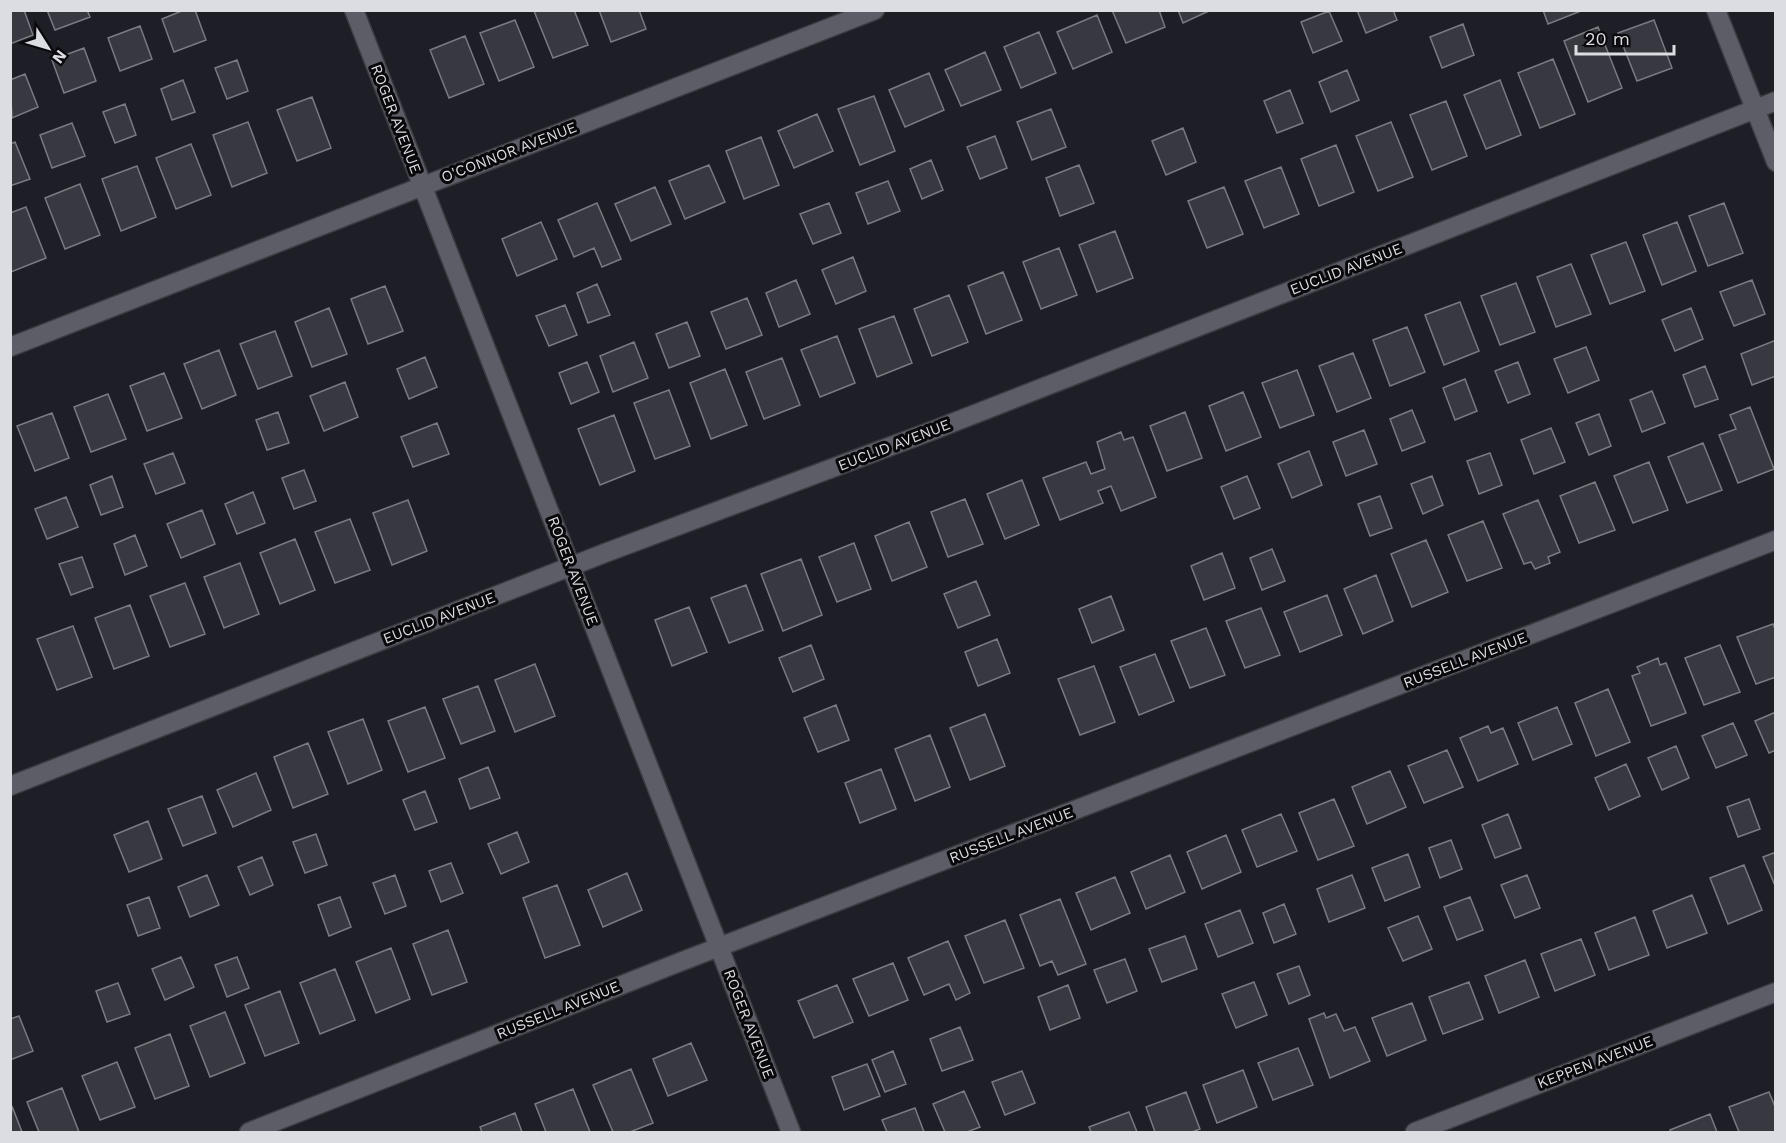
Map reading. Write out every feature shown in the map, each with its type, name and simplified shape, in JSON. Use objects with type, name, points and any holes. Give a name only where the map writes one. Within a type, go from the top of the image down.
[{"type":"street","name":"ROGER AVENUE","points":[[354,10],[791,1132]]},
{"type":"street","name":"O'CONNOR AVENUE","points":[[10,347],[875,10]]},
{"type":"street","points":[[1716,10],[1776,162]]},
{"type":"street","name":"EUCLID AVENUE","points":[[10,786],[571,567],[934,430],[1776,101]]},
{"type":"street","name":"RUSSELL AVENUE","points":[[249,1132],[718,947],[1776,540]]},
{"type":"street","name":"KEPPEN AVENUE","points":[[1415,1132],[1776,992]]},
{"type":"building","points":[[10,10],[24,10],[33,35],[10,44]]},
{"type":"building","points":[[47,10],[87,10],[90,17],[55,30]]},
{"type":"building","points":[[184,10],[195,10],[206,40],[174,52],[162,19]]},
{"type":"building","points":[[574,10],[588,45],[553,58],[534,11]]},
{"type":"building","points":[[599,10],[639,10],[646,29],[611,42]]},
{"type":"building","points":[[1112,10],[1159,10],[1165,27],[1126,43]]},
{"type":"building","points":[[1178,10],[1211,10],[1183,23]]},
{"type":"building","points":[[1357,10],[1393,10],[1397,20],[1366,33]]},
{"type":"building","points":[[1543,10],[1580,10],[1581,11],[1548,24]]},
{"type":"building","points":[[1329,11],[1342,41],[1313,53],[1301,22]]},
{"type":"building","points":[[1097,15],[1112,52],[1073,69],[1057,32]]},
{"type":"building","points":[[515,20],[534,67],[499,81],[480,33]]},
{"type":"building","points":[[1654,20],[1672,68],[1637,81],[1618,33]]},
{"type":"building","points":[[1463,24],[1474,55],[1442,68],[1430,37]]},
{"type":"building","points":[[140,26],[152,59],[120,71],[108,38]]},
{"type":"building","points":[[1598,27],[1622,88],[1588,102],[1564,41]]},
{"type":"building","points":[[1039,32],[1056,73],[1021,88],[1004,47]]},
{"type":"building","points":[[465,36],[484,84],[449,98],[430,50]]},
{"type":"building","points":[[84,48],[96,81],[64,93],[52,60]]},
{"type":"building","points":[[985,52],[1001,90],[961,106],[945,70]]},
{"type":"building","points":[[1553,59],[1575,114],[1540,128],[1518,73]]},
{"type":"building","points":[[237,60],[248,91],[227,99],[215,68]]},
{"type":"building","points":[[1347,70],[1359,100],[1331,112],[1319,82]]},
{"type":"building","points":[[929,73],[944,110],[905,127],[889,90]]},
{"type":"building","points":[[25,74],[38,107],[12,118],[10,80]]},
{"type":"building","points":[[183,80],[195,112],[172,120],[161,89]]},
{"type":"building","points":[[1500,80],[1521,135],[1486,149],[1464,95]]},
{"type":"building","points":[[1290,90],[1303,123],[1277,133],[1264,101]]},
{"type":"building","points":[[874,96],[895,151],[860,165],[838,109]]},
{"type":"building","points":[[312,97],[331,148],[297,161],[277,110]]},
{"type":"building","points":[[1446,101],[1467,156],[1432,170],[1410,115]]},
{"type":"building","points":[[125,104],[136,135],[115,143],[103,112]]},
{"type":"building","points":[[1051,109],[1066,147],[1032,160],[1017,122]]},
{"type":"building","points":[[817,114],[833,151],[794,168],[778,131]]},
{"type":"building","points":[[248,122],[267,173],[232,187],[213,135]]},
{"type":"building","points":[[1391,122],[1413,177],[1378,191],[1356,136]]},
{"type":"building","points":[[72,123],[85,156],[52,168],[40,135]]},
{"type":"building","points":[[1183,128],[1196,162],[1166,175],[1152,141]]},
{"type":"building","points":[[995,136],[1007,168],[980,179],[967,147]]},
{"type":"building","points":[[761,137],[779,185],[744,199],[726,151]]},
{"type":"building","points":[[15,142],[30,179],[10,186],[10,144]]},
{"type":"building","points":[[191,144],[211,195],[176,209],[156,158]]},
{"type":"building","points":[[1336,145],[1354,192],[1319,206],[1301,159]]},
{"type":"building","points":[[931,160],[943,190],[922,199],[910,169]]},
{"type":"building","points":[[709,165],[725,202],[685,219],[669,181]]},
{"type":"building","points":[[1079,165],[1094,203],[1060,216],[1046,178]]},
{"type":"building","points":[[137,166],[156,217],[121,231],[102,179]]},
{"type":"building","points":[[1281,167],[1299,214],[1264,228],[1245,181]]},
{"type":"building","points":[[888,181],[900,211],[868,224],[856,193]]},
{"type":"building","points":[[80,184],[100,235],[65,249],[45,198]]},
{"type":"building","points":[[655,187],[671,224],[631,241],[615,204]]},
{"type":"building","points":[[1224,187],[1243,234],[1207,248],[1188,201]]},
{"type":"building","points":[[597,203],[621,259],[602,267],[594,248],[574,257],[558,220]]},
{"type":"building","points":[[829,203],[841,233],[813,244],[800,214]]},
{"type":"building","points":[[1724,203],[1743,253],[1708,266],[1689,216]]},
{"type":"building","points":[[26,207],[46,258],[11,272],[10,213]]},
{"type":"building","points":[[541,222],[557,259],[517,276],[502,239]]},
{"type":"building","points":[[1677,222],[1696,271],[1662,285],[1643,235]]},
{"type":"building","points":[[1115,231],[1133,278],[1097,292],[1079,245]]},
{"type":"building","points":[[1626,242],[1645,291],[1610,304],[1591,255]]},
{"type":"building","points":[[1059,248],[1077,295],[1041,309],[1023,262]]},
{"type":"building","points":[[853,257],[866,291],[836,304],[822,270]]},
{"type":"building","points":[[1571,264],[1591,314],[1556,327],[1537,277]]},
{"type":"building","points":[[1003,272],[1022,320],[986,334],[968,286]]},
{"type":"building","points":[[796,280],[810,314],[779,327],[766,293]]},
{"type":"building","points":[[1752,280],[1765,314],[1734,326],[1720,292]]},
{"type":"building","points":[[1516,283],[1535,332],[1500,345],[1481,296]]},
{"type":"building","points":[[597,284],[610,315],[588,323],[577,293]]},
{"type":"building","points":[[385,286],[403,331],[368,344],[351,299]]},
{"type":"building","points":[[949,295],[968,342],[932,356],[914,309]]},
{"type":"building","points":[[747,298],[762,335],[726,349],[711,312]]},
{"type":"building","points":[[1460,302],[1479,351],[1444,365],[1425,315]]},
{"type":"building","points":[[565,305],[577,335],[549,346],[536,316]]},
{"type":"building","points":[[329,308],[347,354],[312,367],[295,322]]},
{"type":"building","points":[[1691,308],[1703,339],[1675,351],[1662,320]]},
{"type":"building","points":[[894,316],[912,363],[877,377],[859,329]]},
{"type":"building","points":[[687,322],[700,356],[669,368],[656,334]]},
{"type":"building","points":[[1407,327],[1425,372],[1390,386],[1373,340]]},
{"type":"building","points":[[275,331],[292,376],[258,389],[240,344]]},
{"type":"building","points":[[837,336],[855,383],[820,397],[801,350]]},
{"type":"building","points":[[1776,340],[1776,376],[1752,385],[1741,354]]},
{"type":"building","points":[[634,342],[648,378],[613,392],[600,356]]},
{"type":"building","points":[[1586,347],[1599,380],[1568,393],[1554,359]]},
{"type":"building","points":[[219,350],[236,395],[202,409],[184,364]]},
{"type":"building","points":[[1353,353],[1371,398],[1337,412],[1319,366]]},
{"type":"building","points":[[425,357],[437,387],[409,399],[397,369]]},
{"type":"building","points":[[782,358],[800,405],[764,419],[746,372]]},
{"type":"building","points":[[587,362],[599,392],[571,404],[559,373]]},
{"type":"building","points":[[1518,362],[1530,394],[1508,403],[1495,371]]},
{"type":"building","points":[[1705,366],[1718,399],[1695,407],[1683,375]]},
{"type":"building","points":[[725,369],[747,425],[711,439],[690,383]]},
{"type":"building","points":[[1297,370],[1314,415],[1280,428],[1262,383]]},
{"type":"building","points":[[164,373],[182,418],[147,431],[130,386]]},
{"type":"building","points":[[1465,379],[1477,411],[1455,420],[1443,388]]},
{"type":"building","points":[[345,382],[358,417],[324,431],[310,396]]},
{"type":"building","points":[[669,390],[690,446],[655,459],[634,403]]},
{"type":"building","points":[[1652,391],[1665,423],[1642,432],[1630,400]]},
{"type":"building","points":[[1243,392],[1261,437],[1226,451],[1209,406]]},
{"type":"building","points":[[108,394],[126,439],[91,452],[74,407]]},
{"type":"building","points":[[1750,407],[1774,469],[1738,483],[1719,435],[1736,429],[1730,415]]},
{"type":"building","points":[[1412,410],[1425,442],[1402,451],[1390,419]]},
{"type":"building","points":[[278,412],[289,443],[267,450],[256,420]]},
{"type":"building","points":[[1185,412],[1202,458],[1167,471],[1150,426]]},
{"type":"building","points":[[52,413],[69,458],[35,471],[17,426]]},
{"type":"building","points":[[1599,414],[1611,446],[1589,455],[1576,423]]},
{"type":"building","points":[[614,415],[635,471],[600,485],[578,429]]},
{"type":"building","points":[[437,423],[449,454],[413,467],[401,437]]},
{"type":"building","points":[[1551,428],[1565,462],[1534,474],[1521,440]]},
{"type":"building","points":[[1364,430],[1377,464],[1346,476],[1333,442]]},
{"type":"building","points":[[1121,432],[1124,440],[1133,437],[1156,497],[1121,511],[1111,486],[1098,491],[1103,503],[1060,520],[1043,478],[1086,462],[1091,474],[1105,469],[1097,442]]},
{"type":"building","points":[[1703,443],[1722,490],[1687,503],[1668,457]]},
{"type":"building","points":[[1309,451],[1322,485],[1292,498],[1278,464]]},
{"type":"building","points":[[173,453],[185,483],[156,494],[144,464]]},
{"type":"building","points":[[1490,453],[1502,485],[1479,494],[1467,461]]},
{"type":"building","points":[[1649,462],[1668,510],[1633,523],[1614,476]]},
{"type":"building","points":[[304,470],[316,501],[294,509],[282,478]]},
{"type":"building","points":[[112,476],[123,507],[101,515],[90,485]]},
{"type":"building","points":[[1247,476],[1260,508],[1234,519],[1221,487]]},
{"type":"building","points":[[1432,476],[1443,505],[1423,514],[1411,484]]},
{"type":"building","points":[[1022,480],[1039,525],[1005,539],[987,494]]},
{"type":"building","points":[[1595,482],[1615,530],[1579,543],[1560,496]]},
{"type":"building","points":[[253,492],[265,523],[237,534],[225,504]]},
{"type":"building","points":[[1380,496],[1392,528],[1370,536],[1358,504]]},
{"type":"building","points":[[66,497],[78,527],[47,539],[35,509]]},
{"type":"building","points":[[965,499],[983,544],[948,557],[931,512]]},
{"type":"building","points":[[408,500],[427,551],[392,565],[373,513]]},
{"type":"building","points":[[1538,500],[1560,552],[1548,557],[1550,563],[1535,569],[1531,562],[1524,564],[1503,514]]},
{"type":"building","points":[[202,510],[215,544],[181,558],[167,524]]},
{"type":"building","points":[[350,519],[370,570],[335,583],[315,532]]},
{"type":"building","points":[[1483,521],[1502,568],[1467,581],[1448,535]]},
{"type":"building","points":[[909,522],[927,567],[892,581],[875,536]]},
{"type":"building","points":[[135,535],[147,566],[125,575],[114,544]]},
{"type":"building","points":[[295,539],[315,590],[280,604],[260,553]]},
{"type":"building","points":[[1426,540],[1448,592],[1412,607],[1391,554]]},
{"type":"building","points":[[854,543],[871,589],[837,602],[819,557]]},
{"type":"building","points":[[1272,549],[1285,581],[1262,590],[1250,558]]},
{"type":"building","points":[[1222,553],[1235,588],[1204,600],[1191,566]]},
{"type":"building","points":[[82,557],[93,587],[71,595],[59,564]]},
{"type":"building","points":[[801,559],[822,615],[783,631],[761,574]]},
{"type":"building","points":[[240,563],[259,614],[224,628],[204,577]]},
{"type":"building","points":[[1376,575],[1393,621],[1363,634],[1344,589]]},
{"type":"building","points":[[976,581],[990,615],[958,628],[944,594]]},
{"type":"building","points":[[185,583],[205,634],[170,647],[150,596]]},
{"type":"building","points":[[746,585],[763,630],[729,643],[711,598]]},
{"type":"building","points":[[1327,595],[1342,635],[1300,652],[1284,612]]},
{"type":"building","points":[[1111,596],[1124,630],[1092,643],[1079,609]]},
{"type":"building","points":[[130,605],[149,656],[114,669],[95,618]]},
{"type":"building","points":[[689,607],[707,652],[672,666],[655,620]]},
{"type":"building","points":[[1261,608],[1280,655],[1245,668],[1226,621]]},
{"type":"building","points":[[1773,624],[1776,631],[1776,677],[1756,684],[1737,637]]},
{"type":"building","points":[[73,626],[92,677],[57,690],[37,639]]},
{"type":"building","points":[[1206,628],[1225,675],[1190,688],[1171,641]]},
{"type":"building","points":[[997,639],[1010,673],[978,686],[965,652]]},
{"type":"building","points":[[811,645],[824,679],[793,692],[779,658]]},
{"type":"building","points":[[1720,645],[1740,692],[1704,705],[1685,658]]},
{"type":"building","points":[[1155,654],[1174,701],[1139,715],[1120,667]]},
{"type":"building","points":[[1658,658],[1660,665],[1666,663],[1686,713],[1651,726],[1632,676],[1640,673],[1637,667]]},
{"type":"building","points":[[535,664],[555,716],[515,732],[495,680]]},
{"type":"building","points":[[1094,666],[1115,722],[1080,735],[1058,679]]},
{"type":"building","points":[[478,686],[495,731],[461,744],[443,699]]},
{"type":"building","points":[[1608,689],[1630,742],[1596,756],[1575,703]]},
{"type":"building","points":[[836,705],[849,740],[818,752],[804,718]]},
{"type":"building","points":[[425,707],[445,758],[408,772],[388,721]]},
{"type":"building","points":[[1557,707],[1572,744],[1533,760],[1518,723]]},
{"type":"building","points":[[1776,712],[1776,750],[1769,753],[1755,721]]},
{"type":"building","points":[[985,714],[1005,766],[970,780],[950,728]]},
{"type":"building","points":[[363,719],[382,770],[348,784],[328,732]]},
{"type":"building","points":[[1733,723],[1747,755],[1716,768],[1702,736]]},
{"type":"building","points":[[1488,726],[1491,733],[1503,728],[1518,764],[1478,781],[1460,738]]},
{"type":"building","points":[[930,735],[950,787],[915,801],[895,749]]},
{"type":"building","points":[[308,743],[328,794],[293,808],[274,757]]},
{"type":"building","points":[[1676,746],[1689,778],[1662,790],[1648,758]]},
{"type":"building","points":[[1447,750],[1463,787],[1424,803],[1408,766]]},
{"type":"building","points":[[1626,764],[1640,796],[1609,810],[1595,778]]},
{"type":"building","points":[[488,767],[500,798],[470,809],[459,779]]},
{"type":"building","points":[[881,769],[896,809],[860,823],[845,783]]},
{"type":"building","points":[[1390,771],[1406,807],[1367,824],[1352,787]]},
{"type":"building","points":[[256,773],[271,810],[233,827],[217,790]]},
{"type":"building","points":[[425,791],[437,822],[415,830],[403,800]]},
{"type":"building","points":[[202,796],[216,833],[183,846],[168,809]]},
{"type":"building","points":[[1334,799],[1354,846],[1318,860],[1299,813]]},
{"type":"building","points":[[1749,799],[1760,829],[1738,837],[1727,807]]},
{"type":"building","points":[[1281,814],[1297,851],[1257,867],[1242,830]]},
{"type":"building","points":[[1508,814],[1521,848],[1495,858],[1482,825]]},
{"type":"building","points":[[148,821],[162,859],[129,872],[114,835]]},
{"type":"building","points":[[517,832],[529,862],[501,874],[488,844]]},
{"type":"building","points":[[316,834],[327,865],[305,873],[293,842]]},
{"type":"building","points":[[1226,835],[1241,872],[1202,889],[1187,852]]},
{"type":"building","points":[[1451,840],[1462,869],[1440,878],[1429,848]]},
{"type":"building","points":[[1776,852],[1776,888],[1763,857]]},
{"type":"building","points":[[1408,854],[1420,887],[1385,901],[1372,868]]},
{"type":"building","points":[[1170,855],[1185,892],[1146,909],[1131,872]]},
{"type":"building","points":[[262,857],[273,885],[250,895],[238,867]]},
{"type":"building","points":[[451,863],[463,893],[441,902],[429,871]]},
{"type":"building","points":[[1744,865],[1762,910],[1728,924],[1710,878]]},
{"type":"building","points":[[627,873],[642,910],[603,927],[588,890]]},
{"type":"building","points":[[207,875],[219,905],[190,917],[178,887]]},
{"type":"building","points":[[395,875],[406,906],[385,914],[373,883]]},
{"type":"building","points":[[1352,875],[1365,908],[1329,922],[1317,889]]},
{"type":"building","points":[[1527,875],[1540,908],[1515,918],[1501,885]]},
{"type":"building","points":[[1115,877],[1130,913],[1091,930],[1076,893]]},
{"type":"building","points":[[557,885],[580,945],[545,958],[523,898]]},
{"type":"building","points":[[1692,895],[1707,933],[1667,948],[1653,911]]},
{"type":"building","points":[[149,897],[160,928],[138,936],[127,905]]},
{"type":"building","points":[[340,897],[351,927],[329,936],[318,905]]},
{"type":"building","points":[[1470,897],[1483,930],[1457,940],[1444,907]]},
{"type":"building","points":[[1060,899],[1086,964],[1058,975],[1052,961],[1040,966],[1020,915]]},
{"type":"building","points":[[1284,904],[1296,934],[1274,943],[1263,913]]},
{"type":"building","points":[[1240,910],[1253,943],[1218,957],[1205,924]]},
{"type":"building","points":[[1418,916],[1432,949],[1403,961],[1388,928]]},
{"type":"building","points":[[1635,917],[1649,955],[1609,970],[1595,933]]},
{"type":"building","points":[[1005,920],[1024,968],[984,983],[965,936]]},
{"type":"building","points":[[448,930],[467,982],[432,995],[413,944]]},
{"type":"building","points":[[1185,936],[1197,969],[1162,982],[1149,949]]},
{"type":"building","points":[[1581,939],[1595,975],[1555,991],[1541,954]]},
{"type":"building","points":[[948,941],[970,993],[956,1000],[949,984],[924,995],[908,958]]},
{"type":"building","points":[[391,948],[410,999],[376,1013],[356,962]]},
{"type":"building","points":[[181,957],[194,987],[165,1000],[152,969]]},
{"type":"building","points":[[237,957],[249,988],[227,997],[215,965]]},
{"type":"building","points":[[1125,959],[1137,991],[1107,1003],[1094,970]]},
{"type":"building","points":[[1525,960],[1539,997],[1499,1013],[1485,976]]},
{"type":"building","points":[[893,963],[908,1000],[869,1016],[853,979]]},
{"type":"building","points":[[1299,966],[1310,995],[1289,1004],[1277,974]]},
{"type":"building","points":[[335,969],[355,1020],[320,1034],[300,983]]},
{"type":"building","points":[[1254,982],[1267,1015],[1236,1028],[1222,994]]},
{"type":"building","points":[[1469,982],[1483,1019],[1443,1034],[1429,997]]},
{"type":"building","points":[[118,983],[130,1014],[107,1022],[96,991]]},
{"type":"building","points":[[837,985],[853,1022],[814,1038],[798,1001]]},
{"type":"building","points":[[1068,985],[1080,1018],[1050,1030],[1038,997]]},
{"type":"building","points":[[280,991],[299,1043],[265,1056],[245,1005]]},
{"type":"building","points":[[1412,1003],[1426,1040],[1387,1056],[1372,1018]]},
{"type":"building","points":[[225,1012],[245,1063],[210,1077],[190,1026]]},
{"type":"building","points":[[1324,1013],[1326,1018],[1336,1014],[1344,1031],[1355,1027],[1370,1061],[1330,1078],[1309,1019]]},
{"type":"building","points":[[19,1016],[33,1051],[10,1060],[10,1019]]},
{"type":"building","points":[[960,1027],[973,1060],[942,1071],[930,1039]]},
{"type":"building","points":[[170,1034],[189,1086],[155,1099],[135,1048]]},
{"type":"building","points":[[691,1043],[707,1080],[668,1096],[653,1059]]},
{"type":"building","points":[[1298,1048],[1313,1085],[1273,1100],[1258,1063]]},
{"type":"building","points":[[893,1051],[906,1084],[885,1092],[872,1060]]},
{"type":"building","points":[[117,1062],[135,1107],[100,1120],[82,1076]]},
{"type":"building","points":[[867,1064],[880,1096],[844,1110],[832,1077]]},
{"type":"building","points":[[631,1069],[653,1123],[630,1132],[613,1132],[593,1085]]},
{"type":"building","points":[[1243,1070],[1257,1107],[1217,1123],[1203,1085]]},
{"type":"building","points":[[1022,1071],[1035,1103],[1005,1115],[992,1082]]},
{"type":"building","points":[[62,1088],[79,1132],[39,1132],[27,1102]]},
{"type":"building","points":[[573,1089],[590,1132],[546,1132],[535,1104]]},
{"type":"building","points":[[964,1091],[980,1127],[967,1132],[945,1132],[933,1104]]},
{"type":"building","points":[[1186,1092],[1200,1129],[1192,1132],[1155,1132],[1146,1107]]},
{"type":"building","points":[[1769,1092],[1776,1109],[1776,1132],[1739,1132],[1729,1107]]},
{"type":"building","points":[[12,1106],[22,1132],[10,1132]]},
{"type":"building","points":[[915,1108],[924,1132],[887,1132],[882,1120]]},
{"type":"building","points":[[1129,1112],[1137,1132],[1091,1132],[1089,1127]]},
{"type":"building","points":[[515,1113],[522,1132],[482,1132],[480,1127]]},
{"type":"building","points":[[1710,1114],[1717,1132],[1671,1132],[1670,1130]]}]
